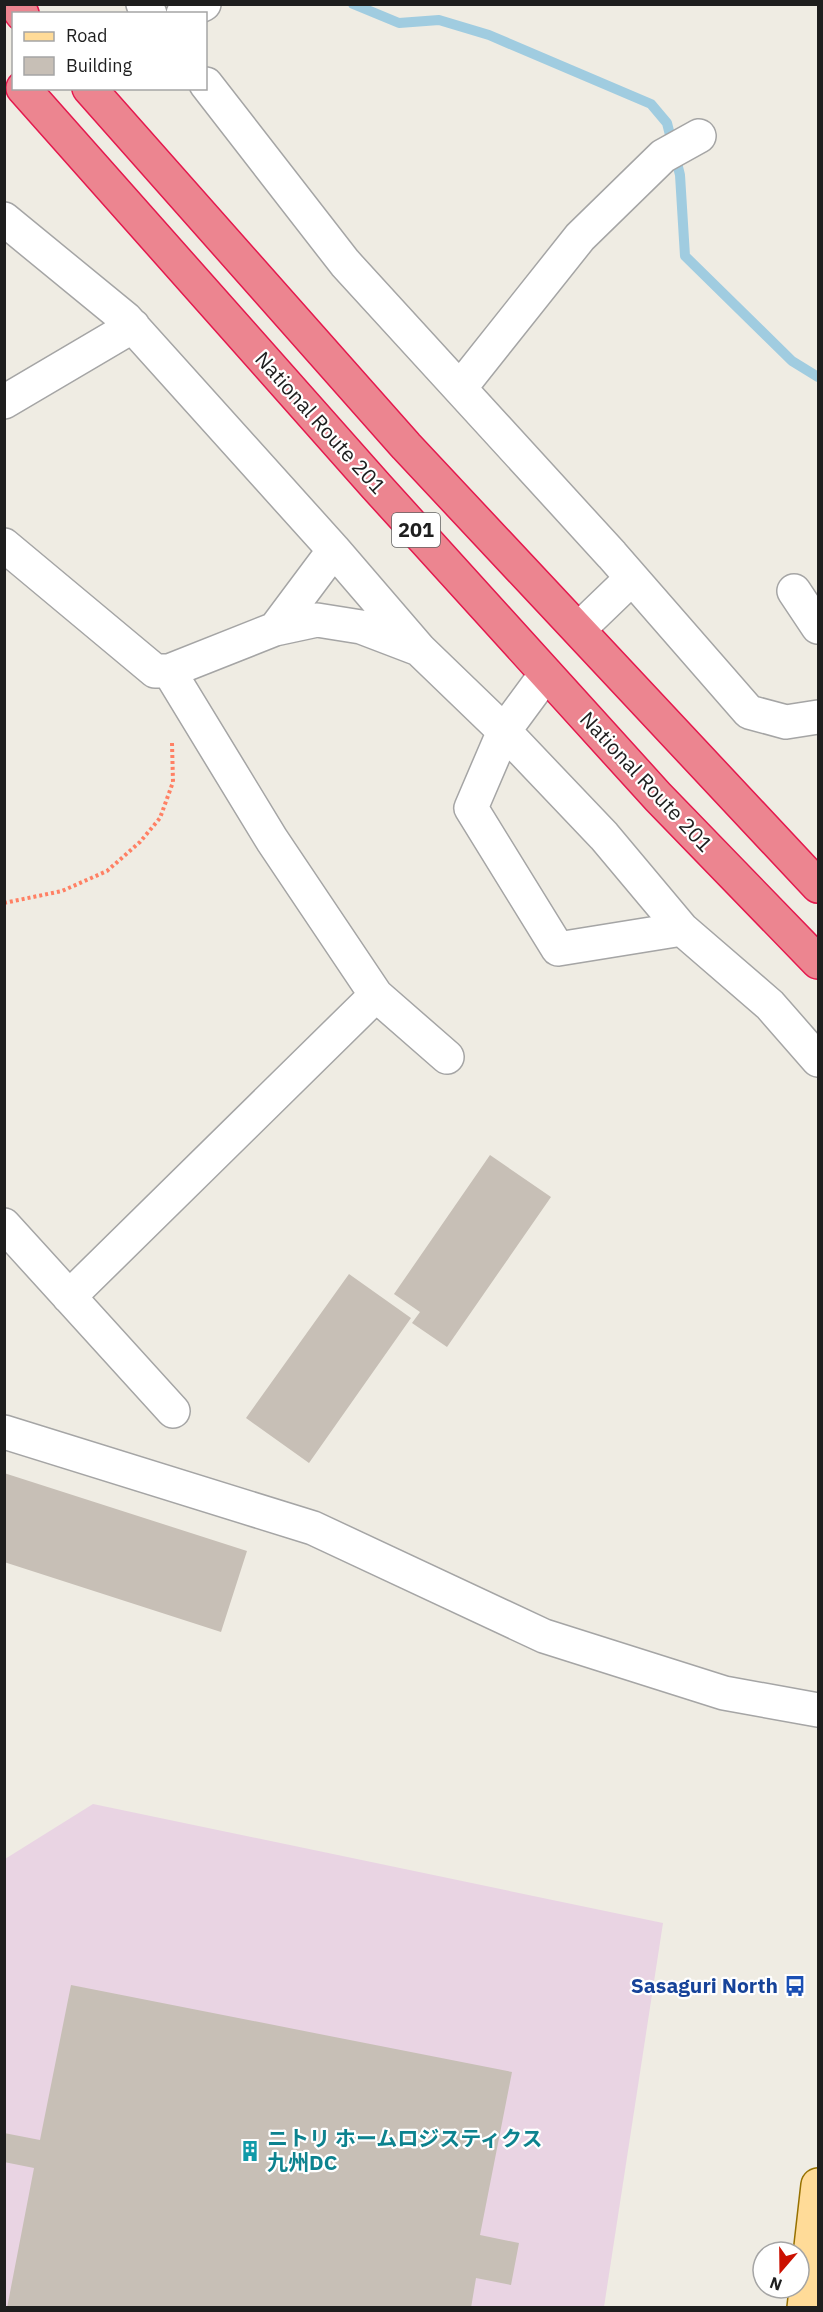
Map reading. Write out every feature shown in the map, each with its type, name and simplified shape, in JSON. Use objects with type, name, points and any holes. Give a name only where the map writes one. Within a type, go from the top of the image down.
[{"type":"highway","name":"National Route 201","points":[[25,90],[376,486],[658,797],[819,962]]},
{"type":"highway","name":"201","points":[[91,90],[406,446],[819,886]]},
{"type":"main road","points":[[804,2307],[819,2185]]},
{"type":"street","points":[[187,12],[204,4]]},
{"type":"street","points":[[207,85],[345,263],[632,578],[748,712],[786,722],[819,717]]},
{"type":"street","points":[[460,388],[580,237],[663,156],[699,136]]},
{"type":"street","points":[[4,219],[133,326],[334,550],[420,650],[504,730],[604,836],[682,928],[770,1005],[819,1060]]},
{"type":"street","points":[[4,402],[133,326]]},
{"type":"street","points":[[4,545],[155,671],[170,671],[275,628],[317,620],[361,627],[420,650]]},
{"type":"street","points":[[275,628],[334,550]]},
{"type":"street","points":[[579,629],[632,578]]},
{"type":"street","points":[[794,591],[819,627]]},
{"type":"street","points":[[170,671],[272,840],[376,995],[447,1057]]},
{"type":"street","points":[[546,674],[504,730],[471,808],[558,949],[682,928]]},
{"type":"street","points":[[69,1297],[376,995]]},
{"type":"street","points":[[4,1225],[173,1411]]},
{"type":"street","points":[[4,1432],[313,1528],[544,1636],[724,1693],[819,1710]]},
{"type":"path","points":[[4,903],[62,891],[107,871],[140,842],[160,818],[173,782],[172,740]]},
{"type":"shaded area","points":[[93,1804],[663,1923],[604,2307],[5,2308],[5,1859]]},
{"type":"building","points":[[490,1155],[551,1197],[447,1347],[412,1323],[420,1312],[394,1294]]},
{"type":"building","points":[[349,1274],[411,1318],[309,1463],[246,1418]]},
{"type":"building","points":[[4,1473],[247,1551],[221,1632],[4,1562]]},
{"type":"building","name":"ニトリ ホームロジスティクス 九州DC","points":[[71,1985],[512,2072],[480,2235],[519,2243],[511,2285],[476,2278],[471,2308],[7,2308],[34,2168],[4,2162],[4,2133],[40,2140]]},
{"type":"waterway","points":[[353,4],[399,23],[439,20],[489,35],[651,104],[667,123],[680,175],[685,256],[792,361],[818,377]]},
{"type":"place","name":"Sasaguri North","points":[[795,1986]]},
{"type":"place","name":"ニトリ ホームロジスティクス 九州DC","points":[[250,2151]]}]
